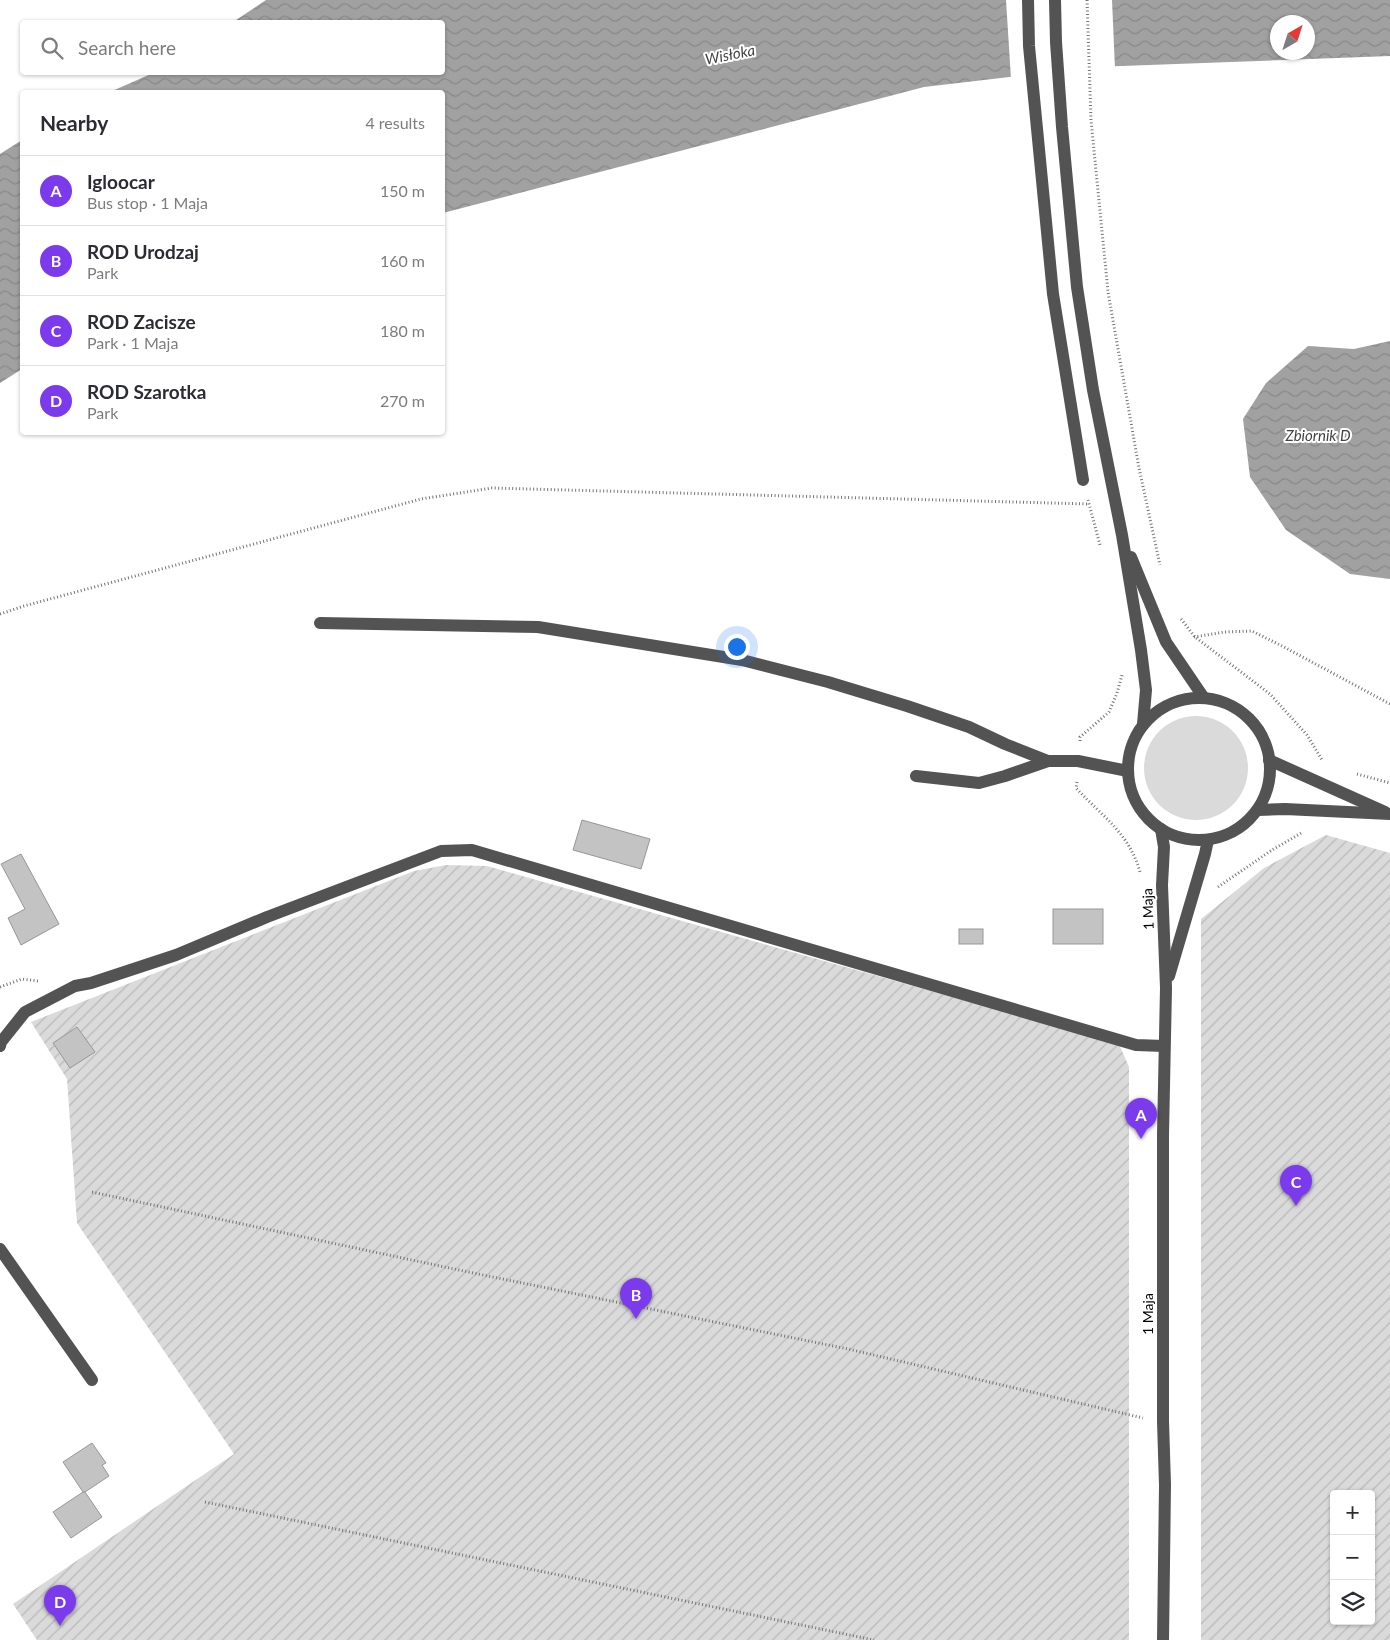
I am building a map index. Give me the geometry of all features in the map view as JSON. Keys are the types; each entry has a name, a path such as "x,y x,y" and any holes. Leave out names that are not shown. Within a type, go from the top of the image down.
{"street":[{"path":"1028,0 1029,46 1053,294 1083,480"},
{"path":"1055,0 1062,127 1077,287 1093,390 1122,535 1141,650 1146,690 1143,724"},
{"path":"1122,535 1166,642 1204,698"},
{"path":"320,623 538,627 742,660 828,682 907,706 969,727 1048,761"},
{"path":"1204,698 1228,704 1248,718 1262,737 1270,760 1268,786 1258,810 1244,824 1227,834 1208,840 1183,838 1161,829 1147,818 1137,804 1130,788 1128,772 1129,754 1134,739 1143,724 1153,714 1177,701 1204,698"},
{"path":"1270,760 1390,814"},
{"path":"916,776 979,783 1048,761 1078,761 1128,772"},
{"path":"1258,810 1285,809 1390,814"},
{"name":"1 Maja","path":"1161,829 1164,847 1162,885 1166,988 1164,1046 1163,1640"},
{"name":"1 Maja","path":"1166,988 1208,840"},
{"path":"0,1046 25,1012 76,986 91,983 176,955 267,917 441,851 472,850 1136,1045 1164,1046"},
{"path":"0,1249 92,1380"}],"path":[{"path":"1087,0 1091,120 1108,292 1139,468 1162,571"},
{"path":"0,614 421,499 492,488 1089,504"},
{"path":"1176,612 1195,637 1270,694 1307,735 1324,763"},
{"path":"1195,637 1225,632 1252,631 1390,704"},
{"path":"1080,737 1109,712 1122,674"},
{"path":"1076,788 1126,840 1135,856 1141,874"},
{"path":"1213,890 1272,850 1306,831"},
{"path":"92,1192 472,1273 848,1349 1129,1416 1163,1421"},
{"path":"205,1502 874,1640"}],"shaded area":[{"path":"1196,716 1216,720 1225,725 1239,739 1244,748 1248,768 1244,788 1239,797 1225,811 1216,816 1196,820 1176,816 1167,811 1153,797 1148,788 1144,768 1148,748 1153,739 1167,725 1176,720"},
{"path":"1326,835 1390,853 1390,1640 1201,1640 1201,919 1264,868"},
{"path":"446,865 487,866 1119,1044 1129,1067 1129,1640 37,1640 13,1604 234,1454 77,1223 67,1079 31,1022 414,871"}],"water":[{"name":"Wisłoka","path":"266,0 1390,0 1390,56 1315,59 1315,15 1270,15 1270,60 1282,60 1094,67 924,87 445,212 445,90 115,90 148,75 445,75 445,20 236,20"},
{"path":"20,141 20,370 0,383 0,154"},
{"name":"Zbiornik D","path":"1390,341 1390,579 1350,574 1286,530 1250,477 1243,419 1266,383 1308,346 1354,349"}],"pier":[{"path":"1006,0 1112,0 1115,69 1011,79"}],"building":[{"path":"582,820 650,839 641,869 573,850"},
{"path":"21,854 59,924 21,945 8,918 25,909 1,864"},
{"path":"1053,909 1103,909 1103,944 1053,944"},
{"path":"959,929 983,929 983,944 959,944"},
{"path":"77,1027 95,1052 70,1068 53,1043"},
{"path":"92,1443 106,1463 102,1465 109,1476 83,1492 63,1462"},
{"path":"85,1492 102,1517 71,1538 53,1512"}],"place":[{"name":"Igloocar","path":"1141,1139"},
{"name":"ROD Zacisze","path":"1296,1206"},
{"name":"ROD Urodzaj","path":"636,1319"},
{"name":"ROD Szarotka","path":"60,1626"}]}
